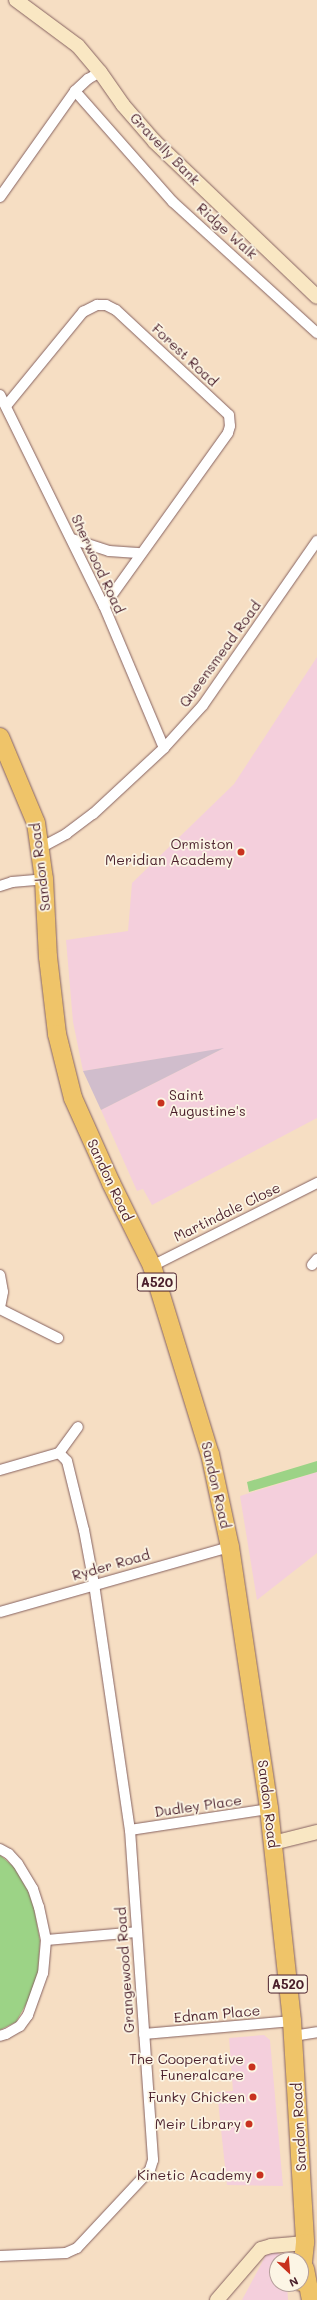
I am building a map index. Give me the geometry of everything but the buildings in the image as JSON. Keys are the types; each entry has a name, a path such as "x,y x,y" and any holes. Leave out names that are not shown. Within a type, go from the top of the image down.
{"highway":[{"name":"Sandon Road","path":"0,737 36,823 44,879 48,957 57,1034 73,1098 110,1182 152,1266 210,1454 230,1547 273,1843 292,2029 311,2243"}],"street":[{"name":"Gravelly Bank","path":"16,0 78,46 100,72 123,105 155,142 317,297"},
{"path":"0,197 75,91 88,79 100,72"},
{"name":"Ridge Walk","path":"75,91 173,202 317,333"},
{"name":"Forest Road","path":"6,406 83,312 97,305 106,305 116,310 229,415 230,426 228,433 104,606"},
{"name":"Sherwood Road","path":"0,395 104,606 164,748"},
{"path":"72,539 109,551 141,553"},
{"name":"Queensmead Road","path":"40,848 66,834 93,814 164,748 203,705 317,541"},
{"path":"0,886 12,882 44,879"},
{"name":"Martindale Close","path":"152,1266 316,1184"},
{"path":"0,1276 3,1292 0,1309 58,1338"},
{"path":"0,1470 59,1453 78,1427"},
{"name":"Grangewood Road","path":"0,2256 66,2253 77,2248 150,2170 153,2160 130,1830 94,1584 67,1460 59,1453"},
{"name":"Ryder Road","path":"0,1612 94,1584 230,1547"},
{"name":"Dudley Place","path":"130,1830 269,1809"},
{"path":"273,1843 317,1832"},
{"path":"0,1849 9,1854 18,1864 33,1889 39,1907 46,1940 43,1973 28,2015 20,2026 0,2036"},
{"path":"46,1940 137,1932"},
{"name":"Ednam Place","path":"144,2034 292,2029 317,2032"},
{"path":"217,2300 261,2249 271,2246 311,2243"}],"shaded area":[{"name":"Ormiston Meridian Academy","path":"317,657 317,1118 152,1205 143,1189 137,1191 101,1110 222,1049 83,1071 73,1022 66,940 128,931 132,883 234,784"},
{"path":"224,1048 101,1110 83,1071"},
{"path":"317,1472 317,1553 257,1600 240,1496"},
{"path":"264,2035 270,2040 283,2186 227,2185 217,2092 233,2091 229,2038"},
{"path":"269,2254 269,2292 288,2292 288,2300 242,2300 266,2255"}],"green space":[{"path":"317,1461 317,1472 249,1492 247,1482"},
{"path":"0,1855 14,1867 28,1891 34,1908 40,1941 38,1972 29,1999 16,2022 0,2030"}],"place":[{"name":"Ormiston Meridian Academy","path":"241,852"},
{"name":"Saint Augustine's","path":"161,1103"},
{"name":"The Cooperative Funeralcare","path":"252,2067"},
{"name":"Funky Chicken","path":"253,2097"},
{"name":"Meir Library","path":"249,2124"},
{"name":"Kinetic Academy","path":"260,2175"}]}
